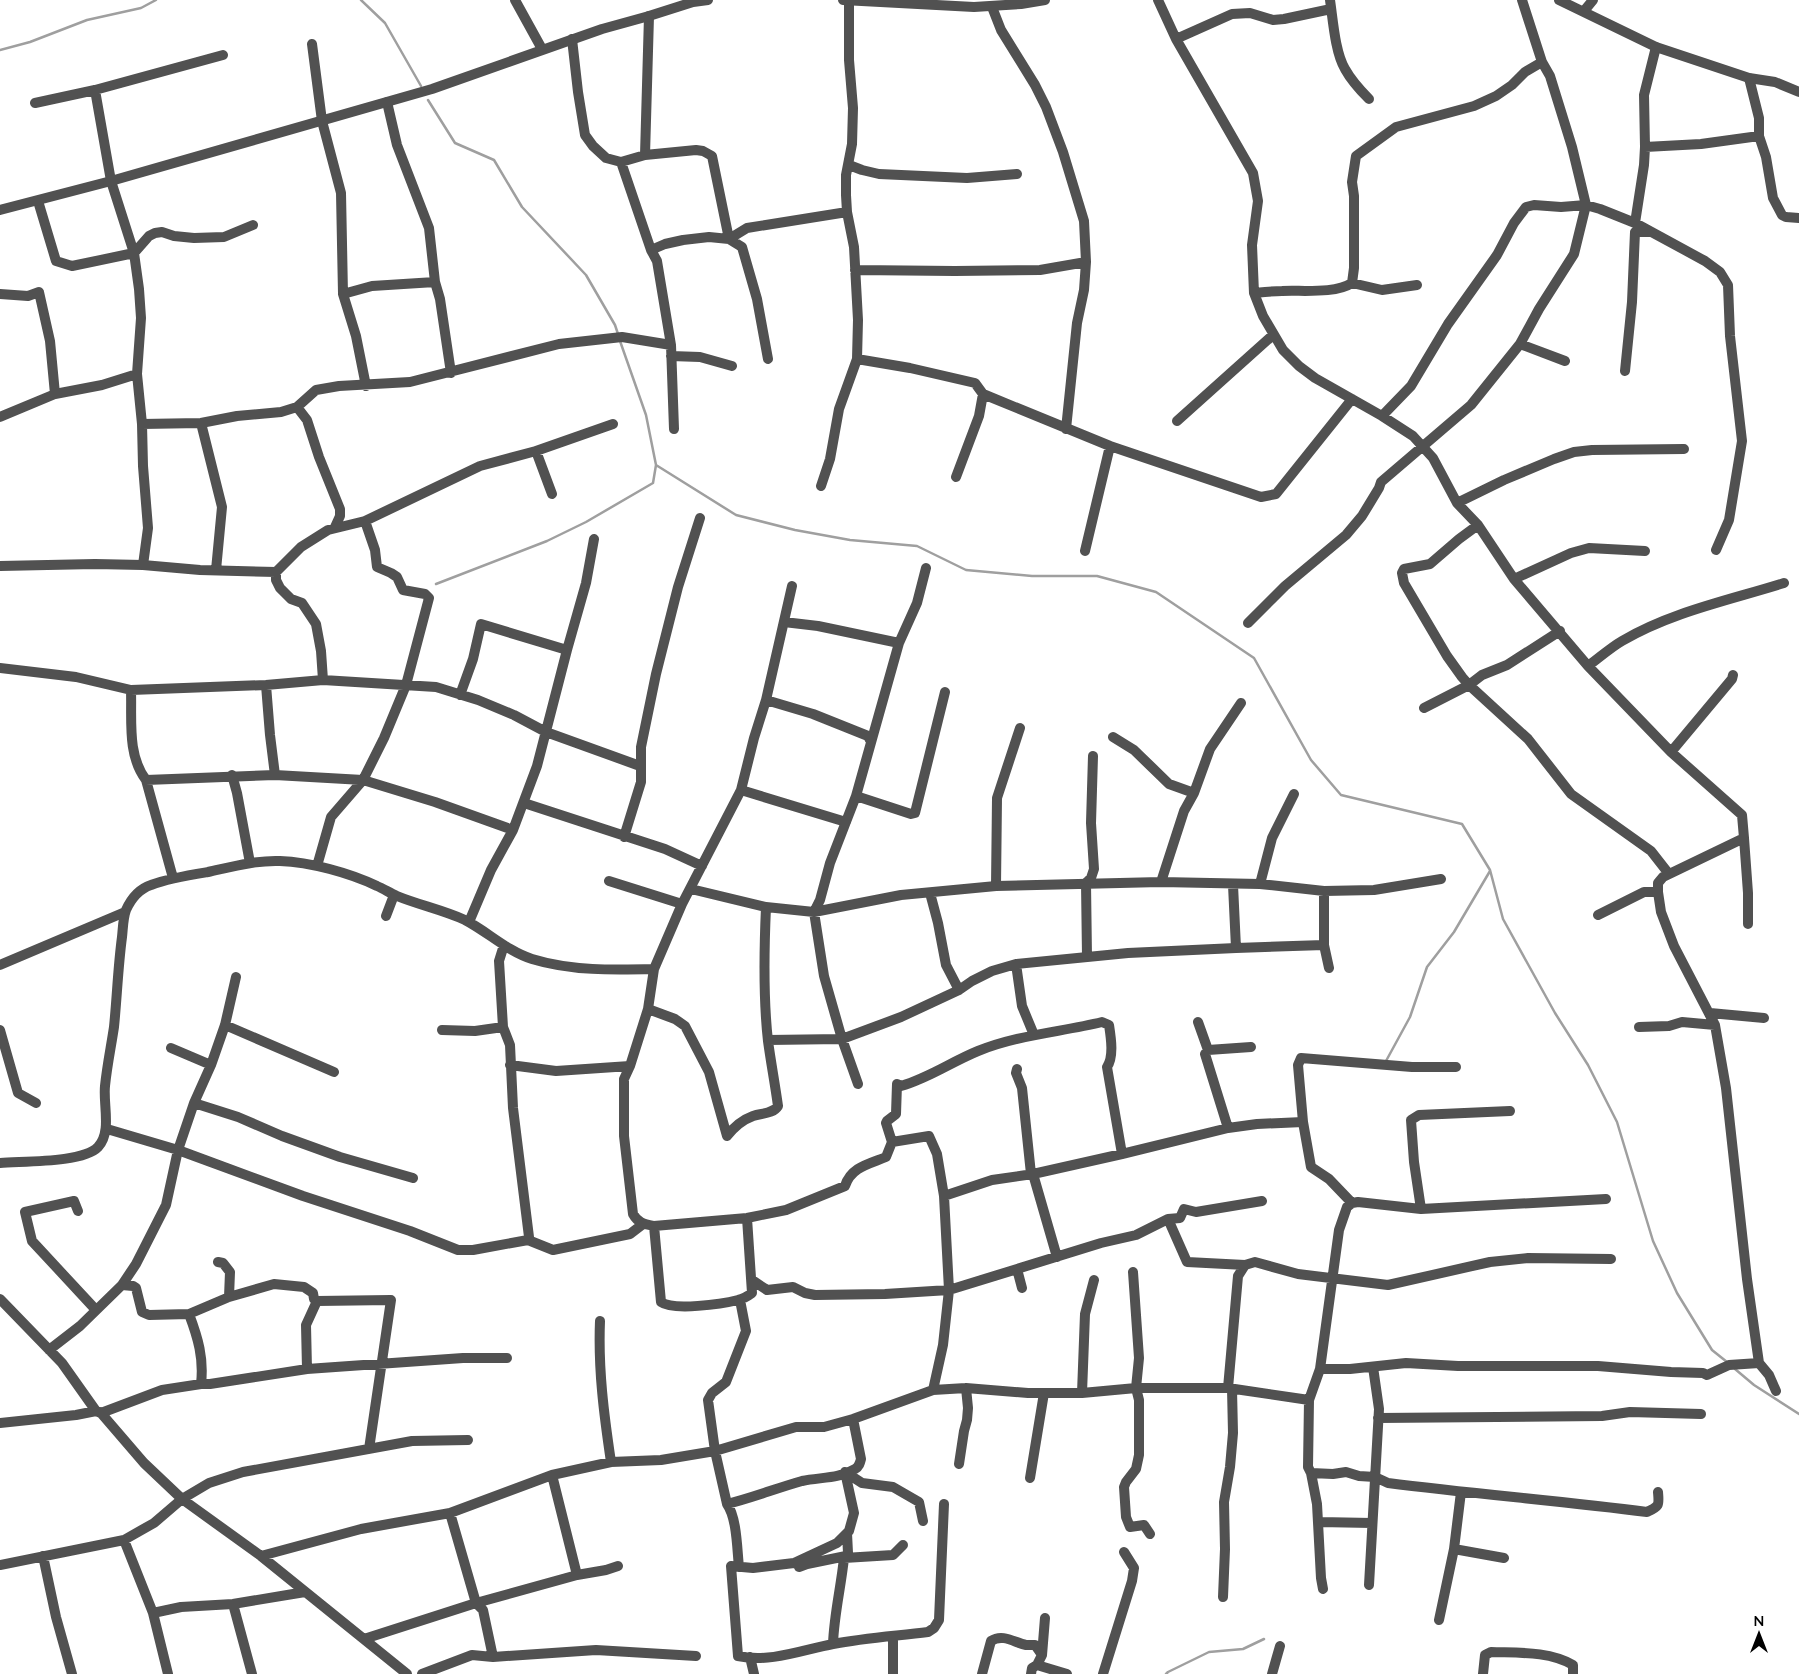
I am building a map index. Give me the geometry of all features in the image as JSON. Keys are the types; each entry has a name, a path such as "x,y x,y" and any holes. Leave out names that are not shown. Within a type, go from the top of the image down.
{"street":[{"path":"515,0 542,49"},
{"path":"0,210 110,182 432,89 542,49 694,2 708,0"},
{"path":"843,0 992,7 1045,0"},
{"path":"1158,0 1176,39 1253,173 1258,201 1252,245 1254,293 1273,335 1283,350 1299,366 1315,378 1352,398 1413,436 1433,458 1458,503 1478,525 1514,578 1588,666 1671,752 1742,816 1748,893 1748,924"},
{"path":"1248,623 1286,586 1346,535 1362,516 1381,482 1471,405 1520,344 1539,309 1574,254 1586,205 1572,147 1550,76 1542,62 1522,0"},
{"path":"1559,0 1656,47 1749,78 1775,82 1799,92"},
{"path":"1584,11 1593,0"},
{"path":"821,486 830,459 839,409 857,359 858,320 854,246 847,212 846,175 852,144 853,108 849,60 849,1"},
{"path":"1176,39 1232,14 1250,13 1273,20 1284,20 1331,5 1340,58 1344,68 1357,87 1370,99"},
{"path":"992,7 1000,30 1035,85 1063,152 1084,221 1086,262 1084,290 1077,323 1066,429"},
{"path":"645,155 649,16"},
{"path":"572,40 585,135 593,146 606,158 621,162 645,155 696,150 703,151 712,156 729,239"},
{"path":"312,44 322,121 341,193 343,294 356,336 366,386"},
{"path":"1635,223 1645,146 1644,95 1656,47"},
{"path":"35,103 95,90 222,55"},
{"path":"1352,283 1354,268 1354,196 1352,182 1356,156 1396,127 1474,106 1496,96 1512,85 1525,72 1542,62"},
{"path":"1749,78 1759,118 1759,136 1766,157 1773,198 1782,215 1799,218"},
{"path":"95,90 110,182 134,253 141,318 137,374 148,528 143,565"},
{"path":"387,102 397,145 429,228 435,282 440,299 451,372"},
{"path":"1645,146 1701,144 1759,136"},
{"path":"621,162 659,269 671,350 674,429"},
{"path":"849,165 862,170 888,174 967,178 1017,174"},
{"path":"38,201 56,261 72,266 134,253 155,233 162,232 174,236 208,238 224,237 253,225"},
{"path":"1382,416 1411,386 1448,324 1497,255 1526,207 1534,205 1561,207 1586,205 1600,208 1653,232 1705,261 1720,272 1728,284 1730,336 1742,441 1729,520 1716,550"},
{"path":"729,239 747,228 847,212"},
{"path":"747,228 742,247 757,299 768,359"},
{"path":"1626,371 1632,302 1635,232 1653,232"},
{"path":"651,250 665,244 709,237 729,239 742,247"},
{"path":"855,270 1040,270 1086,262"},
{"path":"343,294 372,286 435,282"},
{"path":"1254,293 1333,289 1346,287 1352,283 1382,290 1418,285"},
{"path":"0,294 28,296 39,292 50,341 54,394"},
{"path":"1177,421 1273,335"},
{"path":"142,424 201,423 238,416 282,412 297,407 316,390 339,386 366,386 410,382 558,344 617,338 732,366"},
{"path":"1520,344 1565,361"},
{"path":"857,359 910,368 976,383 983,394 1066,429 1110,446 1261,497 1276,494 1352,398"},
{"path":"0,417 54,394 102,385 137,374"},
{"path":"956,477 979,416 983,394"},
{"path":"297,407 307,420 319,457 340,509 340,516 336,527"},
{"path":"201,423 222,507 216,570"},
{"path":"0,566 143,565 276,572 301,548 336,527 365,521 480,466 536,451 613,424"},
{"path":"1084,551 1110,446"},
{"path":"1458,503 1504,480 1574,452 1592,450 1684,449"},
{"path":"536,451 552,494"},
{"path":"624,837 641,782 641,747 656,674 678,587 700,518"},
{"path":"317,866 331,817 363,780 384,738 406,685 429,598 425,594 403,590 397,577 376,567 375,550 365,521"},
{"path":"1478,525 1430,564 1404,569 1402,573 1404,583 1462,678 1528,739 1571,794 1651,851 1669,874"},
{"path":"469,922 491,870 513,830 537,766 586,583 594,539"},
{"path":"1514,578 1571,553 1589,548 1644,552"},
{"path":"858,1084 842,1039 824,976 814,912 820,900 830,863 856,796 865,768 870,740 899,643 918,603 926,568"},
{"path":"276,572 276,580 280,588 291,599 302,603 316,624 322,651 323,680"},
{"path":"1588,666 1621,642 1639,632 1695,609 1784,583"},
{"path":"649,1225 637,1220 633,1214 624,1136 624,1079 648,1009 654,969 682,904 741,790 766,700 792,586"},
{"path":"784,622 818,626 899,643"},
{"path":"460,695 473,659 481,624 567,650"},
{"path":"1424,708 1469,685 1482,675 1507,665 1560,631"},
{"path":"0,668 76,677 131,690 266,685 323,680 436,687 514,715 546,732 640,766"},
{"path":"1671,752 1732,679 1733,675"},
{"path":"266,685 275,775"},
{"path":"131,690 134,755 141,774 146,780 173,878"},
{"path":"856,796 911,814 915,813 945,692"},
{"path":"766,700 813,714 868,736 870,740"},
{"path":"1161,882 1184,811 1194,793 1210,749 1241,703"},
{"path":"996,886 998,798 1020,728"},
{"path":"1113,737 1134,750 1168,784 1194,793"},
{"path":"1087,957 1086,883 1091,878 1094,869 1091,824 1093,756"},
{"path":"146,780 232,775 275,775 363,780 434,802 513,830"},
{"path":"232,775 238,793 250,863"},
{"path":"741,790 846,822"},
{"path":"1260,884 1272,838 1294,794"},
{"path":"524,803 665,849 702,866"},
{"path":"1744,838 1669,874 1658,883 1658,892 1661,912 1674,946 1715,1025 1726,1088 1747,1279 1759,1363 1769,1374 1776,1391"},
{"path":"0,1163 67,1159 86,1154 98,1147 107,1129 104,1108 105,1087 114,1027 117,974 125,912 136,894 143,888 173,878 250,863 280,861 317,866 375,885 394,895 425,906 447,912 469,922 504,945 529,958 571,967 615,970 654,969"},
{"path":"690,889 766,907 814,912 901,895 996,886 1161,882 1260,884 1324,891 1374,890 1441,879"},
{"path":"609,881 682,904"},
{"path":"1233,884 1236,948"},
{"path":"1324,891 1324,946 1329,968"},
{"path":"1598,915 1644,892 1658,892"},
{"path":"930,893 946,966 959,990"},
{"path":"386,916 394,895"},
{"path":"648,1009 675,1019 685,1026 709,1072 727,1136 736,1125 752,1116 772,1112 778,1106 768,1040 766,907"},
{"path":"0,965 125,912"},
{"path":"504,945 499,961 503,1027 510,1045 513,1108 528,1240"},
{"path":"768,1040 842,1039 901,1017 959,990 992,971 1016,964 1128,953 1324,946"},
{"path":"1016,964 1022,1006 1034,1035"},
{"path":"49,1350 80,1326 122,1285 136,1264 166,1205 178,1150 194,1103 225,1025 236,976"},
{"path":"1710,1013 1764,1018"},
{"path":"107,1129 178,1150 303,1196 410,1231 458,1250 473,1250 528,1240 553,1250 630,1234 649,1225 747,1218 786,1210 845,1186 848,1177 855,1170 886,1157 892,1142 886,1123 896,1114 897,1084 901,1086 919,1081 978,1050 1034,1035 1102,1022 1109,1026 1111,1035 1111,1061 1107,1067 1122,1154"},
{"path":"1198,1022 1208,1050 1205,1057 1228,1128"},
{"path":"1639,1027 1669,1026 1682,1022 1715,1025"},
{"path":"225,1025 334,1072"},
{"path":"442,1030 476,1031 503,1027"},
{"path":"0,1030 18,1093 36,1103"},
{"path":"1208,1050 1251,1047"},
{"path":"172,1048 211,1064"},
{"path":"1352,1203 1329,1179 1311,1167 1303,1122 1298,1065 1301,1058 1412,1067 1456,1067"},
{"path":"510,1065 556,1072 630,1066"},
{"path":"1017,1069 1016,1073 1022,1088 1032,1174 1057,1257"},
{"path":"194,1103 238,1117 282,1136 340,1157 413,1178"},
{"path":"1420,1209 1411,1120 1419,1115 1510,1111"},
{"path":"944,1196 992,1180 1032,1174 1228,1128 1257,1124 1303,1122"},
{"path":"892,1142 929,1136 937,1154 944,1196 950,1290 943,1345 933,1390"},
{"path":"1323,1589 1317,1504 1312,1473 1308,1467 1309,1400 1320,1369 1339,1230 1347,1207 1352,1203 1358,1202 1420,1209 1606,1199"},
{"path":"78,1211 74,1201 26,1212 32,1241 96,1310"},
{"path":"752,1280 767,1290 793,1286 805,1294 815,1295 950,1290 1101,1243 1136,1235 1168,1219 1180,1218 1184,1209 1196,1212 1262,1201"},
{"path":"649,1225 661,1302 665,1305 699,1306 740,1300 752,1293 747,1218"},
{"path":"1168,1219 1187,1262 1245,1265 1255,1262 1298,1274 1388,1285 1490,1262 1528,1258 1611,1259"},
{"path":"218,1262 223,1263 230,1272 229,1297"},
{"path":"1223,1597 1224,1502 1233,1433 1230,1388 1238,1276 1245,1265"},
{"path":"1017,1269 1022,1288"},
{"path":"1133,1272 1139,1358 1136,1388 1140,1400 1139,1455 1136,1469 1124,1487 1126,1517 1130,1527 1144,1525 1150,1534"},
{"path":"1082,1393 1085,1314 1094,1280"},
{"path":"122,1285 136,1288 142,1312 145,1315 189,1314 229,1297 274,1284 304,1287 313,1294 314,1299 317,1301"},
{"path":"0,1299 62,1363 98,1412 144,1463 182,1499 261,1556 407,1674"},
{"path":"317,1301 391,1300 380,1365 370,1449"},
{"path":"739,1567 730,1508 726,1504 715,1451 708,1400 712,1393 726,1382 746,1331 740,1300"},
{"path":"307,1370 306,1325 317,1301"},
{"path":"189,1314 199,1340 202,1371 201,1384"},
{"path":"600,1321 599,1363 611,1462"},
{"path":"0,1423 98,1412 162,1390 307,1370 463,1358 507,1358"},
{"path":"1320,1369 1350,1370 1406,1362 1458,1366 1598,1366 1707,1374 1729,1365 1759,1363"},
{"path":"1369,1585 1379,1409 1373,1367"},
{"path":"261,1556 361,1529 450,1513 552,1475 611,1462 661,1460 715,1451 796,1428 824,1427 853,1419 933,1390 966,1388 1028,1394 1082,1393 1136,1388 1230,1388 1309,1400"},
{"path":"959,1464 967,1420 966,1388"},
{"path":"1030,1478 1044,1393"},
{"path":"1378,1418 1602,1416 1630,1412 1701,1414"},
{"path":"726,1504 802,1481 839,1476 855,1469 860,1464 861,1459 853,1419"},
{"path":"0,1565 124,1540 154,1524 182,1499 209,1483 243,1472 412,1441 468,1440"},
{"path":"845,1472 862,1483 893,1487 919,1502 923,1521"},
{"path":"845,1472 854,1513 849,1530 837,1543 794,1563 752,1568 731,1566 737,1654 740,1656 789,1655 833,1644 928,1632 934,1628 939,1620 944,1504"},
{"path":"1312,1473 1333,1474 1346,1472 1359,1476 1375,1477 1388,1483 1647,1512 1657,1507 1659,1502 1658,1492"},
{"path":"552,1475 577,1575"},
{"path":"1439,1620 1454,1549 1460,1492"},
{"path":"450,1513 476,1603 483,1610 493,1658"},
{"path":"1318,1522 1372,1523"},
{"path":"833,1644 834,1618 840,1594 844,1558 848,1553 847,1533"},
{"path":"124,1540 153,1613 168,1674"},
{"path":"785,1564 794,1569 815,1562 893,1555 903,1546"},
{"path":"1454,1549 1504,1558"},
{"path":"1103,1674 1133,1574 1134,1568 1124,1552"},
{"path":"43,1556 56,1617 72,1674"},
{"path":"364,1639 476,1603 577,1575 618,1566"},
{"path":"153,1613 181,1607 233,1604 305,1592"},
{"path":"233,1604 252,1674"},
{"path":"1045,1618 1042,1655 1034,1670 1067,1674"},
{"path":"893,1636 893,1674"},
{"path":"982,1674 991,1641 994,1639 1012,1639 1034,1646 1042,1655"},
{"path":"1272,1674 1280,1646"},
{"path":"422,1674 472,1655 493,1658 596,1650 696,1656"},
{"path":"1483,1674 1485,1655 1491,1652 1536,1654 1566,1661 1573,1665 1573,1674"},
{"path":"750,1657 754,1674"}],"waterway":[{"path":"0,50 30,42 87,20 141,8 156,0"},
{"path":"361,0 385,23 421,86"},
{"path":"428,100 455,143 494,160 522,207 586,275 615,325 618,334"},
{"path":"620,341 646,415 656,465 736,515 795,530 850,540 917,546 966,570 1032,576 1097,576 1156,592 1254,658 1311,760 1341,795 1462,824 1490,870 1503,919 1555,1013 1588,1065 1617,1122 1653,1241 1677,1293 1712,1350 1727,1362"},
{"path":"436,584 547,541 586,522 653,483 656,465"},
{"path":"1386,1061 1410,1017 1427,967 1454,932 1490,871"},
{"path":"1735,1369 1754,1385 1799,1414"},
{"path":"1166,1674 1209,1652 1243,1649 1264,1639"}]}
